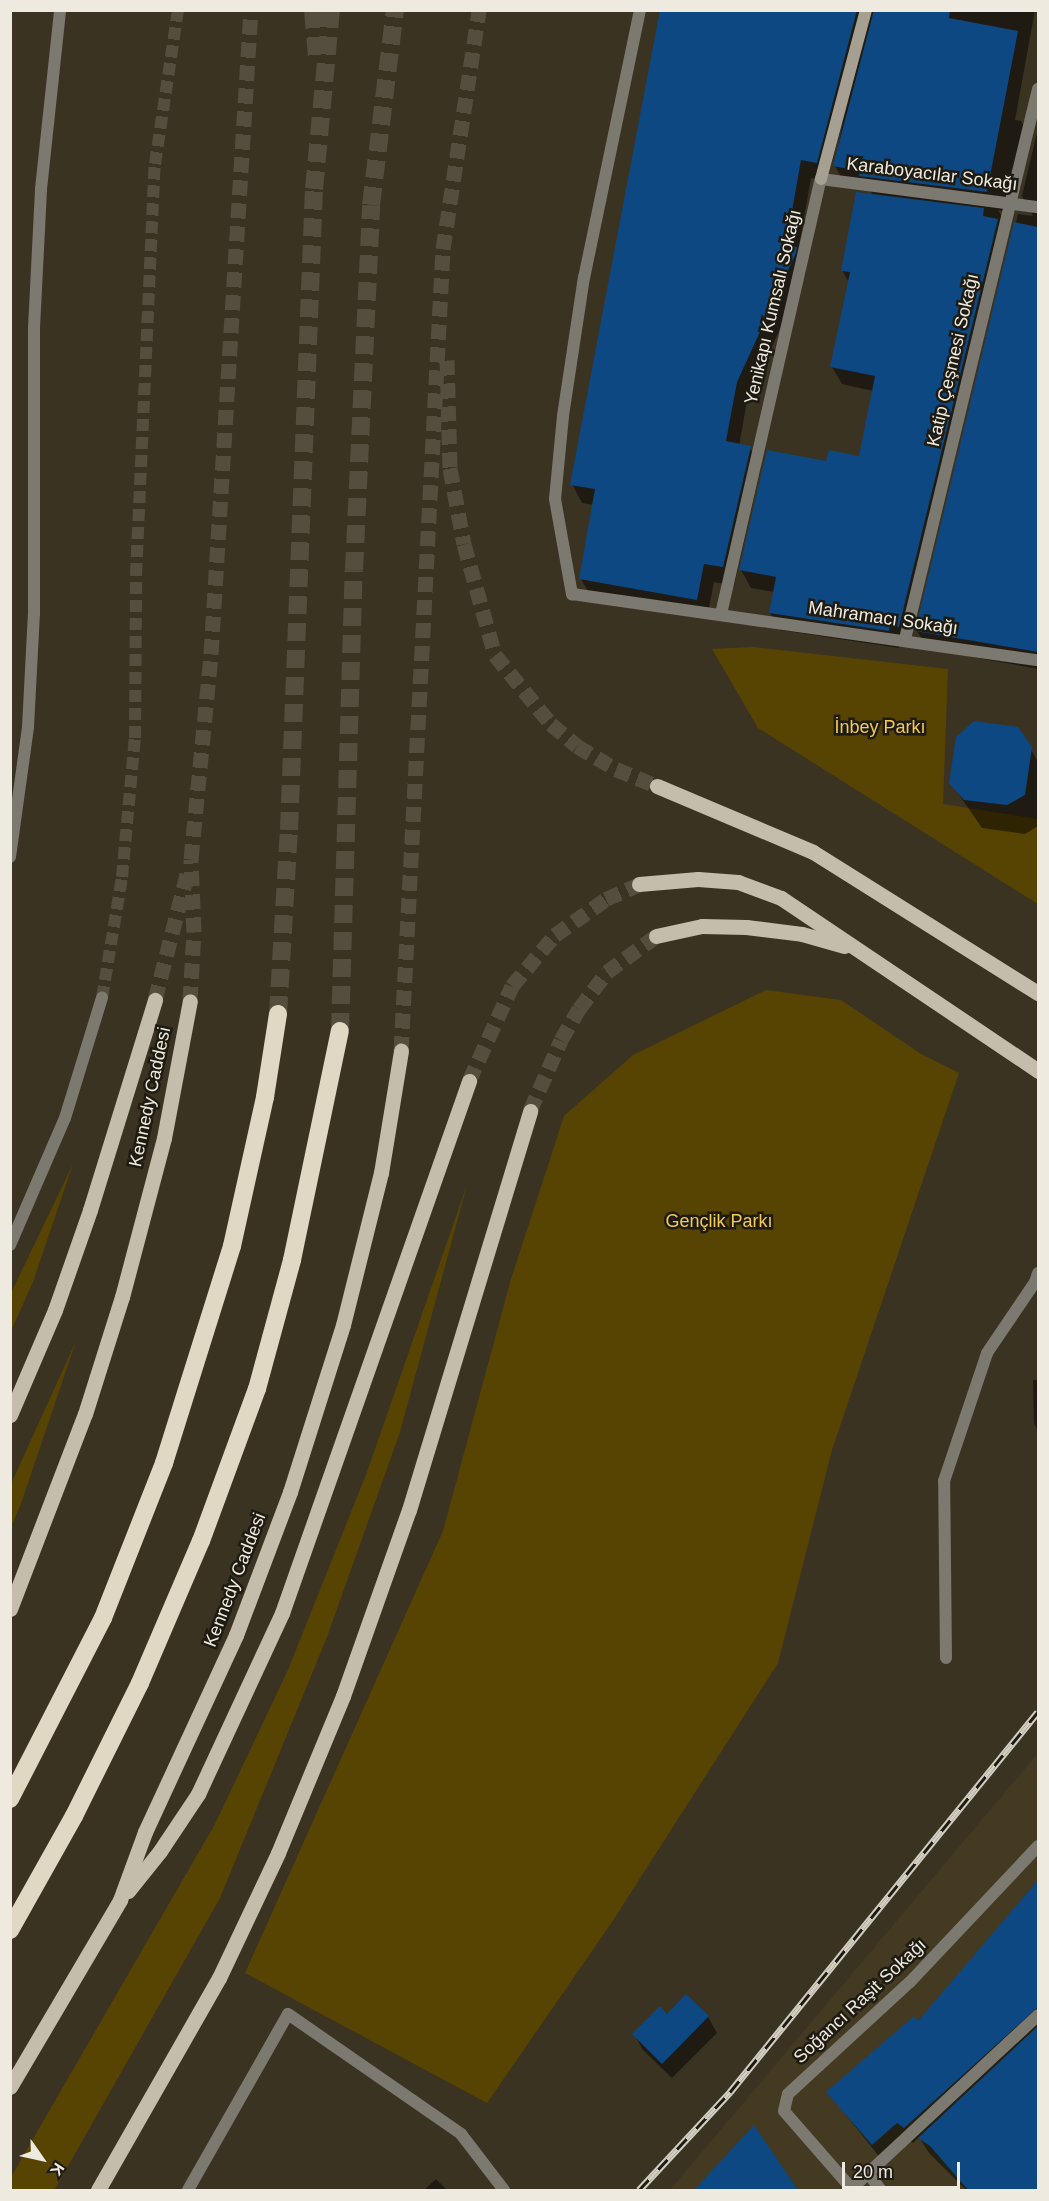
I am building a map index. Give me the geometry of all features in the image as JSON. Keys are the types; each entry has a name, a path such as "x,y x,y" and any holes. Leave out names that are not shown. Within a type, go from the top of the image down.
{"highway":[{"path":"10,1799 103,1618 164,1463 232,1246 265,1097 278,1014"},
{"path":"10,1930 75,1816 135,1693 206,1530 257,1389 289,1271 340,1030"}],"main road":[{"path":"657,786 813,852 1038,993"},
{"path":"639,884 689,880 738,882 781,898 1038,1071"},
{"path":"656,936 702,926 746,927 802,934 859,951"},
{"path":"10,1414 71,1266 155,1000"},
{"name":"Kennedy Caddesi","path":"10,1609 85,1414 122,1298 164,1138 190,1001"},
{"name":"Kennedy Caddesi","path":"10,2086 120,1900 145,1832 236,1635 290,1492 343,1325 381,1173 401,1052"},
{"path":"120,1900 160,1851 198,1794 282,1613 469,1081"},
{"path":"98,2190 219,1978 278,1853 343,1696 408,1510 530,1111"}],"street":[{"path":"10,857 28,728 34,614 34,328 41,189 60,10"},
{"name":"Mahramacı Sokağı","path":"640,10 584,277 555,499 572,594 905,639 1038,660"},
{"name":"Yenikapı Kumsalı Sokağı","path":"721,614 821,179 866,10"},
{"name":"Katip Çeşmesi Sokağı","path":"905,639 1008,201 1038,89"},
{"name":"Karaboyacılar Sokağı","path":"821,179 1008,201 1038,207"},
{"path":"10,1245 65,1118 102,998"},
{"path":"946,1658 944,1481 987,1353 1037,1279"},
{"name":"Soğancı Raşit Sokağı","path":"851,2190 784,2111 788,2094 910,1982 1038,1846"},
{"path":"188,2190 288,2014 460,2134 504,2190"},
{"path":"851,2190 1038,2015"},
{"path":"868,2173 881,2190"}],"shaded area":[{"path":"1038,1753 1038,2190 670,2190"}],"green space":[{"name":"İnbey Parkı","path":"754,647 948,669 943,804 1038,819 1038,904 758,728 712,649"},
{"name":"Gençlik Parkı","path":"766,990 841,1000 921,1054 959,1073 832,1450 778,1663 612,1922 487,2103 245,1973 443,1531 511,1279 564,1116 633,1055"},
{"path":"73,1164 33,1282 11,1331 11,1293"},
{"path":"467,1185 400,1432 327,1637 220,1898 55,2189 11,2190 11,2177 215,1824 288,1670 367,1472"},
{"path":"76,1341 22,1501 11,1527 11,1484"}],"building":[{"path":"660,10 857,10 817,163 801,160 786,245 797,247 796,253 737,382 726,441 751,446 723,567 704,564 697,600 579,579 595,489 570,485"},
{"path":"874,10 950,10 949,18 1018,31 987,192 859,176 860,171 833,166"},
{"path":"856,192 984,208 983,216 998,219 899,627 890,626 889,631 769,613 776,577 739,570 767,450 826,461 829,450 859,456 875,376 830,367 850,272 841,271"},
{"path":"1014,222 1038,227 1038,652 915,631"},
{"path":"974,721 1018,727 1032,747 1025,795 1007,805 964,800 949,783 956,737"},
{"path":"1038,1880 1038,2007 904,2128 897,2123 872,2145 826,2092 914,2016 918,2021"},
{"path":"686,1994 709,2016 662,2064 632,2034 660,2006 667,2014"},
{"path":"1038,2026 1038,2190 968,2190 930,2146 918,2138"},
{"path":"754,2125 798,2190 694,2190"}],"tunnel":[{"path":"102,998 122,877 135,738 136,575 155,164 178,10"},
{"path":"190,1001 194,932 191,859 211,654 251,10"},
{"path":"313,10 317,56"},
{"path":"278,1014 289,830 314,189 331,10"},
{"path":"340,1031 354,570 371,205 395,10"},
{"path":"401,1051 443,249 479,10"},
{"path":"447,360 450,468 464,544 495,655 551,724 577,746 616,769 657,786"},
{"path":"155,1000 187,874"},
{"path":"469,1081 512,986 555,935 606,899 639,884"},
{"path":"530,1111 561,1040 579,1009 607,972 656,936"}],"railway":[{"path":"639,2190 730,2092 1038,1712"}]}
